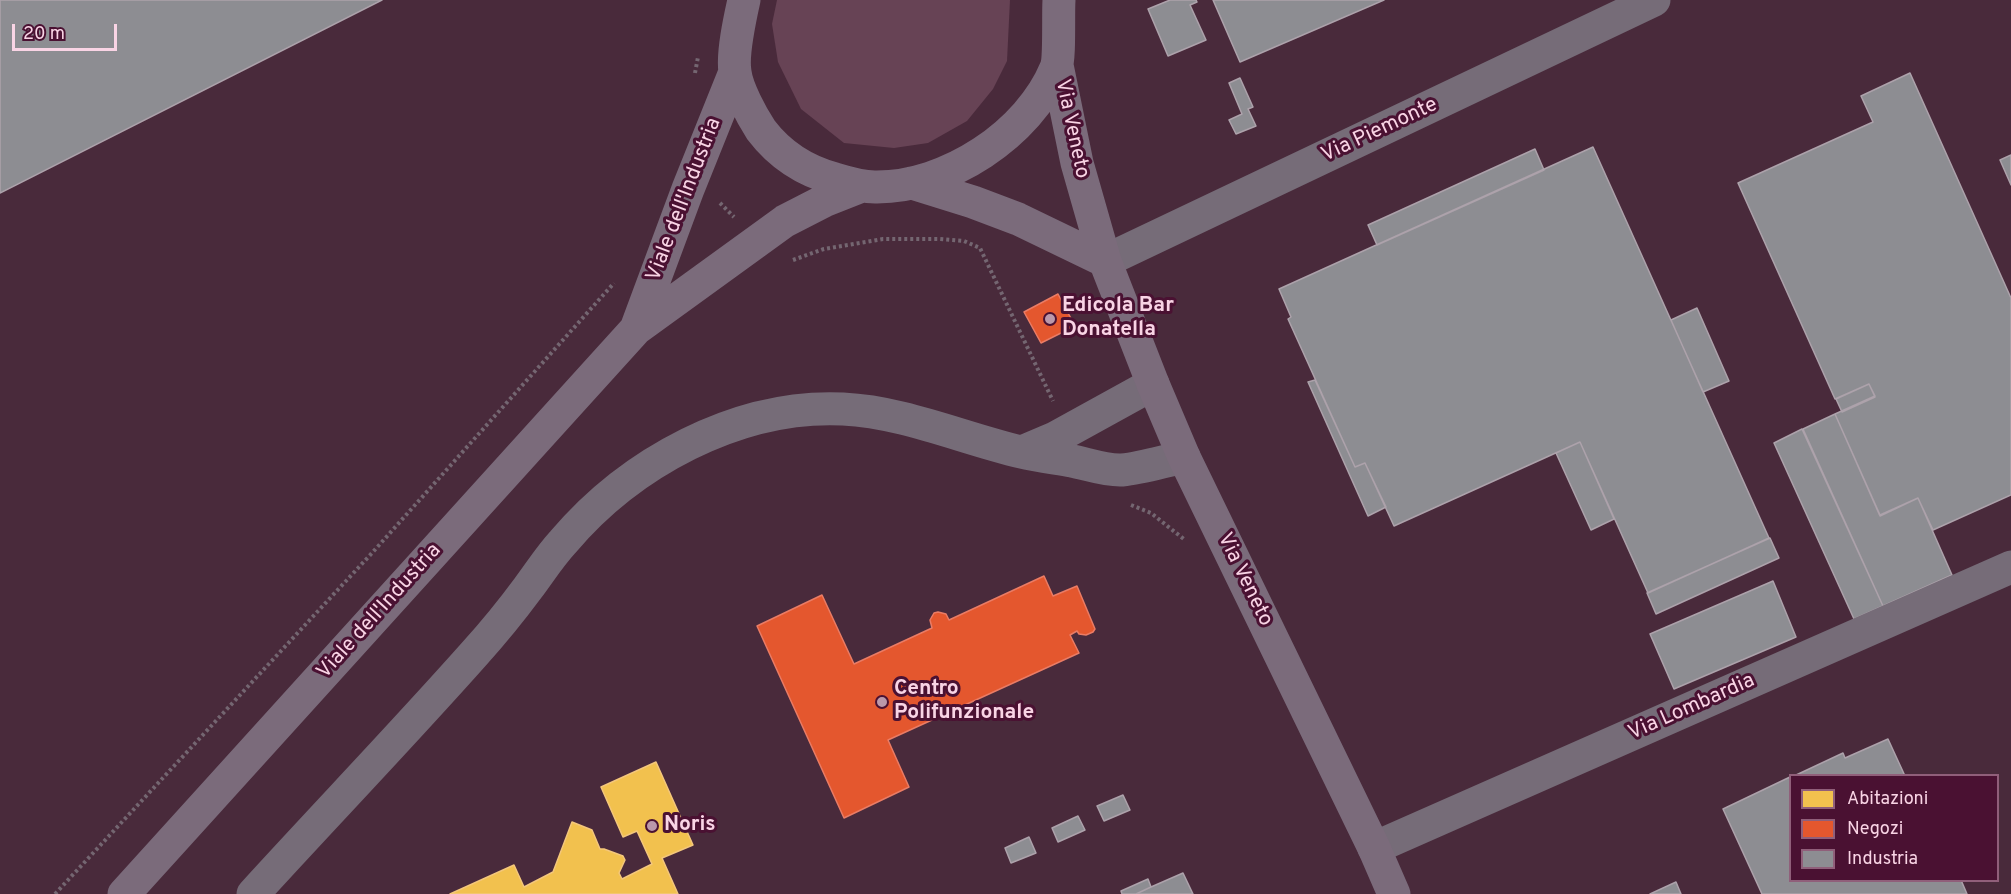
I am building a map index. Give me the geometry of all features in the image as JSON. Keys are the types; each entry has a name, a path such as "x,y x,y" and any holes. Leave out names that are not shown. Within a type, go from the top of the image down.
{"main road":[{"name":"Viale dell'Industria","path":"636,329 688,189 735,72 744,0"},
{"name":"Viale dell'Industria","path":"735,72 756,122 779,151 811,171 862,186 884,187 912,183 965,163 1003,138 1033,109 1057,65 1059,0"},
{"name":"Via Veneto","path":"1057,65 1077,163 1105,261 1153,384 1184,457 1374,848 1394,894"},
{"path":"912,183 1018,219 1105,261"},
{"name":"Viale dell'Industria","path":"124,894 636,329 785,221 824,201 862,186"}],"street":[{"name":"Via Piemonte","path":"1105,261 1654,0"},
{"path":"1022,452 1055,438 1153,384"},
{"path":"253,894 475,654 562,542 601,503 639,473 693,442 724,429 772,416 805,410 840,409 868,411 898,417 1022,452 1120,470 1184,457"},
{"name":"Via Lombardia","path":"1374,848 2011,567"}],"path":[{"path":"693,82 699,47"},
{"path":"55,894 372,553 613,285 618,274"}],"shaded area":[{"path":"777,0 1010,0 1007,61 993,89 967,121 928,143 894,148 844,143 801,109 778,62 772,24"}],"building: Abitazioni":[{"name":"Noris","path":"656,762 693,845 662,858 678,894 450,894 514,865 524,887 553,872 572,822 592,830 600,849 623,856 625,860 619,873 622,879 652,864 637,831 623,837 601,787"}],"building: Negozi":[{"name":"Edicola Bar Donatella","path":"1058,294 1075,326 1041,343 1024,312"},
{"name":"Centro Polifunzionale","path":"1044,576 1053,596 1077,586 1095,629 1086,635 1079,634 1077,631 1070,635 1079,653 888,740 909,787 844,818 757,626 822,595 854,664 932,628 930,620 934,613 946,614 949,620"}],"building: Industria":[{"path":"0,0 382,0 0,193"},
{"path":"1170,0 1196,0 1197,2 1190,5 1206,40 1168,56 1148,9"},
{"path":"1213,0 1384,0 1240,62"},
{"path":"1910,73 2011,298 2011,495 1933,530 1918,498 1880,515 1835,414 1875,396 1869,384 1835,399 1738,183 1873,122 1861,96"},
{"path":"1240,78 1253,107 1248,109 1256,126 1236,134 1229,120 1242,114 1229,83"},
{"path":"1593,147 1769,538 1648,593 1580,442 1394,526 1365,463 1355,467 1288,319 1291,317 1279,289"},
{"path":"1535,149 1544,170 1377,245 1368,225"},
{"path":"2011,155 2011,185 2000,160"},
{"path":"1697,308 1729,381 1703,392 1671,320"},
{"path":"1315,380 1355,467 1365,463 1386,507 1368,516 1308,382"},
{"path":"1869,384 1875,397 1842,412 1836,399"},
{"path":"1835,414 1880,516 1918,498 1952,575 1883,606 1803,429"},
{"path":"1802,429 1883,606 1854,619 1774,443"},
{"path":"1580,442 1614,519 1591,530 1556,453"},
{"path":"1770,538 1779,558 1656,614 1647,593"},
{"path":"1773,581 1796,637 1674,689 1650,634"},
{"path":"1888,739 1904,774 1798,774 1843,753 1845,758"},
{"path":"1789,777 1789,882 1962,882 1967,894 1762,894 1723,809"},
{"path":"1123,795 1130,810 1104,821 1097,806"},
{"path":"1078,816 1085,830 1058,842 1052,828"},
{"path":"1029,837 1036,853 1011,863 1005,848"},
{"path":"1183,873 1193,894 1136,894 1151,887"},
{"path":"1148,879 1151,887 1136,894 1122,894 1121,891"},
{"path":"1676,882 1681,894 1650,894"}],"place":[{"name":"Edicola Bar Donatella","path":"1050,319"},
{"name":"Centro Polifunzionale","path":"882,702"},
{"name":"Noris","path":"652,826"}]}
